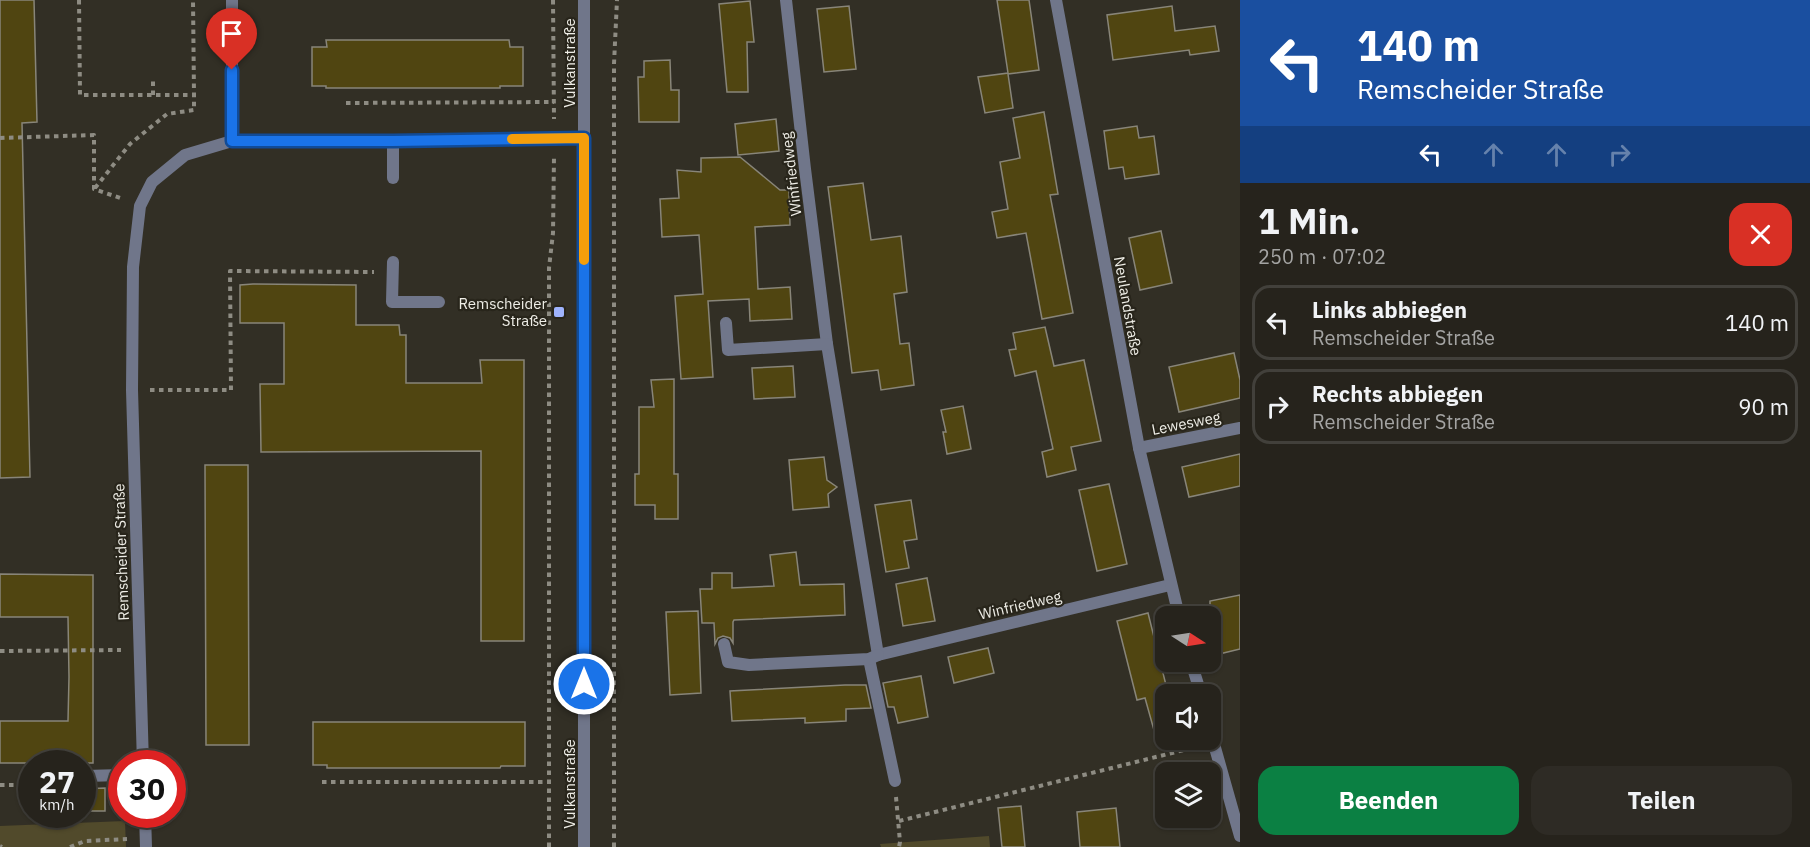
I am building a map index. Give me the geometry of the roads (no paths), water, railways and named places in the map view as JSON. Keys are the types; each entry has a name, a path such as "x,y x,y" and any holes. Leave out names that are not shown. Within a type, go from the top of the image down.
{"street":[{"path":"232,0 232,141"},
{"name":"Vulkanstraße","path":"584,0 584,847"},
{"name":"Winfriedweg","path":"786,0 827,344 873,657 895,781"},
{"name":"Neulandstraße","path":"1056,0 1139,447 1176,606"},
{"name":"Remscheider Straße","path":"143,750 132,390 133,267 140,206 152,182 185,155 232,141 584,138"},
{"path":"393,141 393,178"},
{"path":"393,267 392,302 439,302"},
{"path":"726,323 728,350 827,344"},
{"name":"Lewesweg","path":"1139,447 1240,428"},
{"name":"Winfriedweg","path":"724,644 728,662 749,665 873,657 1170,585"},
{"path":"1216,750 1240,836"}],"place":[{"name":"Remscheider Straße","path":"559,312"}]}
